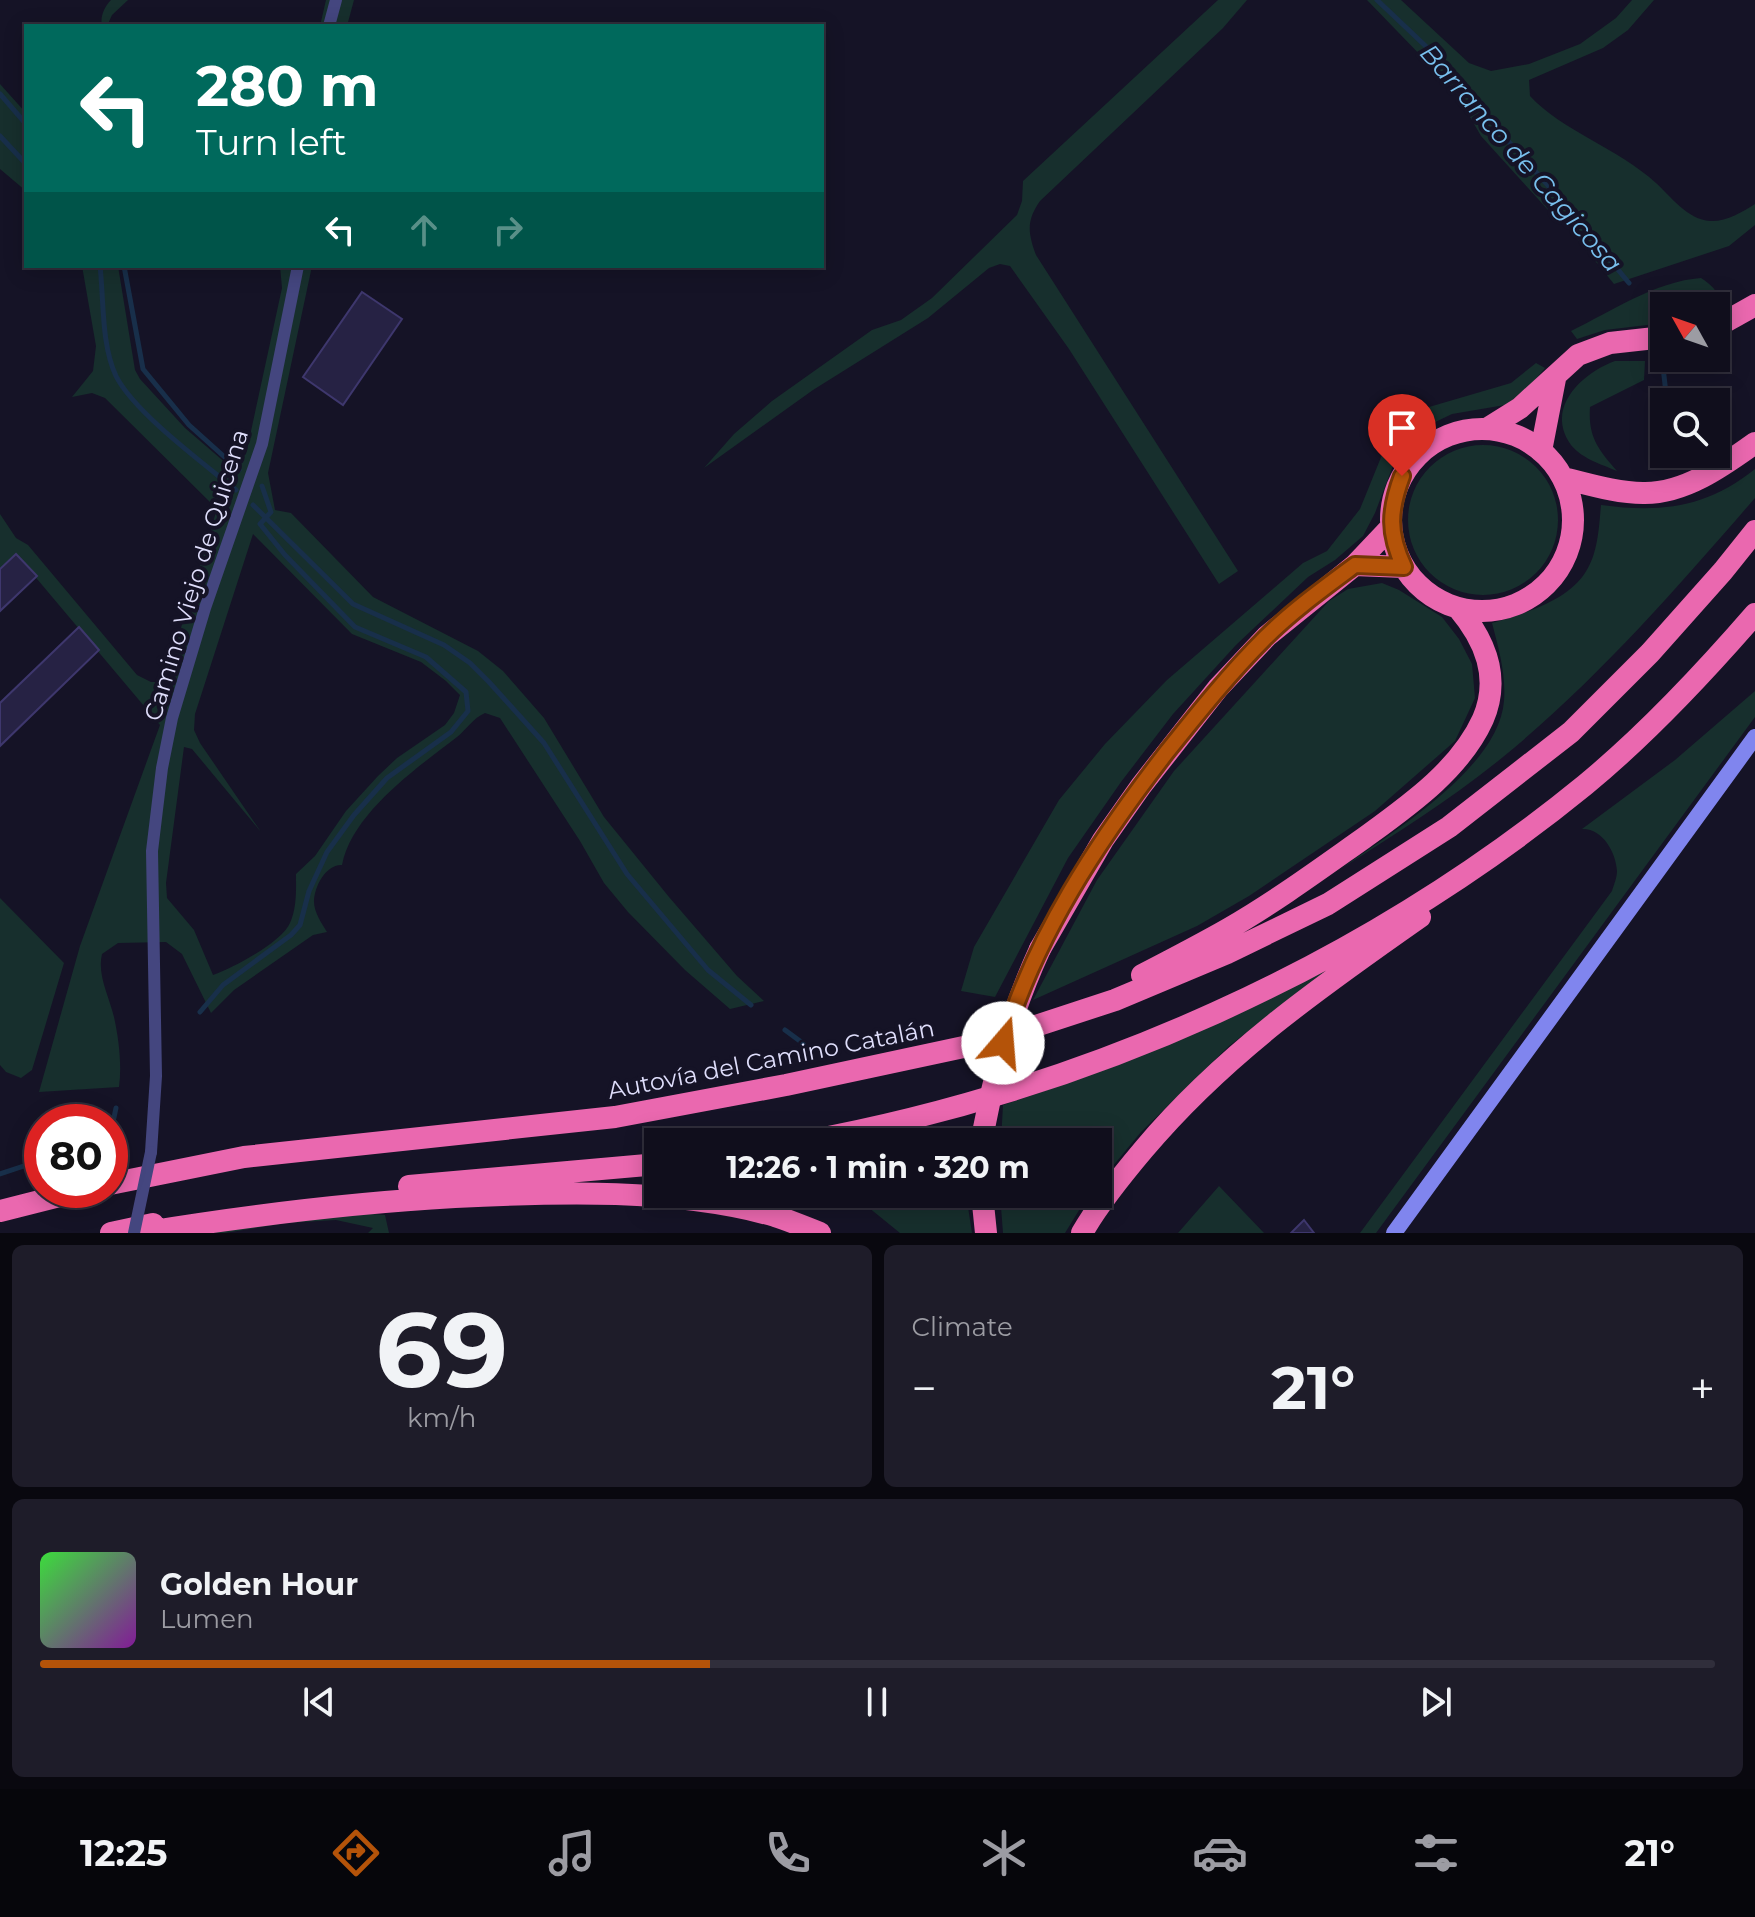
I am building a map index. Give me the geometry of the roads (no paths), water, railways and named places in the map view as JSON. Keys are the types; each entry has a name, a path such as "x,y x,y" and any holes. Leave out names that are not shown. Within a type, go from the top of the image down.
{"highway":[{"path":"1730,319 1755,305"},
{"path":"1488,428 1520,408 1578,355 1593,348 1650,339"},
{"path":"1541,451 1555,379"},
{"path":"1488,428 1512,433 1541,451 1551,459 1563,478 1571,499 1573,529 1565,558 1555,574 1541,589 1512,606 1475,611 1438,600 1419,586 1395,549 1391,527 1393,501 1402,476 1417,455 1438,439 1462,430 1488,428"},
{"path":"1563,478 1643,493 1678,488 1714,470 1755,443"},
{"path":"985,1128 995,1070 1011,1016 1040,949 1103,840 1218,688 1267,636 1355,565 1391,527"},
{"name":"Autovía del Camino Catalán","path":"128,1180 244,1157 615,1117 786,1085 987,1042 1115,1000 1227,953 1328,904 1449,827 1571,732 1650,653 1755,531"},
{"path":"1355,565 1404,567"},
{"path":"987,1042 1128,982 1229,929 1393,817 1445,772 1484,717 1490,690 1489,660 1482,640 1458,608"},
{"path":"1082,1233 1140,1153 1220,1067 1310,994 1458,890 1531,833 1669,706 1755,614"},
{"path":"868,1128 1035,1084 1129,1050 1202,1019 1317,962 1411,907 1465,873 1586,784"},
{"path":"111,1233 297,1199 419,1184 644,1165"},
{"path":"141,1233 295,1210 529,1193 602,1193 730,1206 775,1216 820,1233"},
{"path":"0,1211 24,1205"},
{"path":"983,1208 986,1233"}],"street":[{"path":"330,24 336,0"},
{"name":"Camino Viejo de Quicena","path":"134,1233 151,1152 156,1076 152,851 162,768 172,718 205,608 262,444 298,268"},
{"path":"1394,1233 1755,737"}],"waterway":[{"name":"Barranco de Cagicosa","path":"1377,0 1453,72 1499,131 1629,283"},
{"path":"0,94 24,122"},
{"path":"0,136 24,162"},
{"path":"100,268 105,336 116,376 153,421 236,490"},
{"path":"124,268 143,369 189,425 239,470"},
{"name":"Barranco de Cagicosa","path":"1664,372 1665,388"},
{"path":"200,1012 223,985 300,925 309,891 327,852 354,815 387,778 451,732 468,711 466,692 426,657 355,627 285,555 260,524 271,512 262,486"},
{"path":"253,505 353,604 444,645 470,663 489,682 544,743 627,874 708,970 751,1005"},
{"path":"785,1030 808,1047"},
{"path":"0,1174 24,1166"}]}
